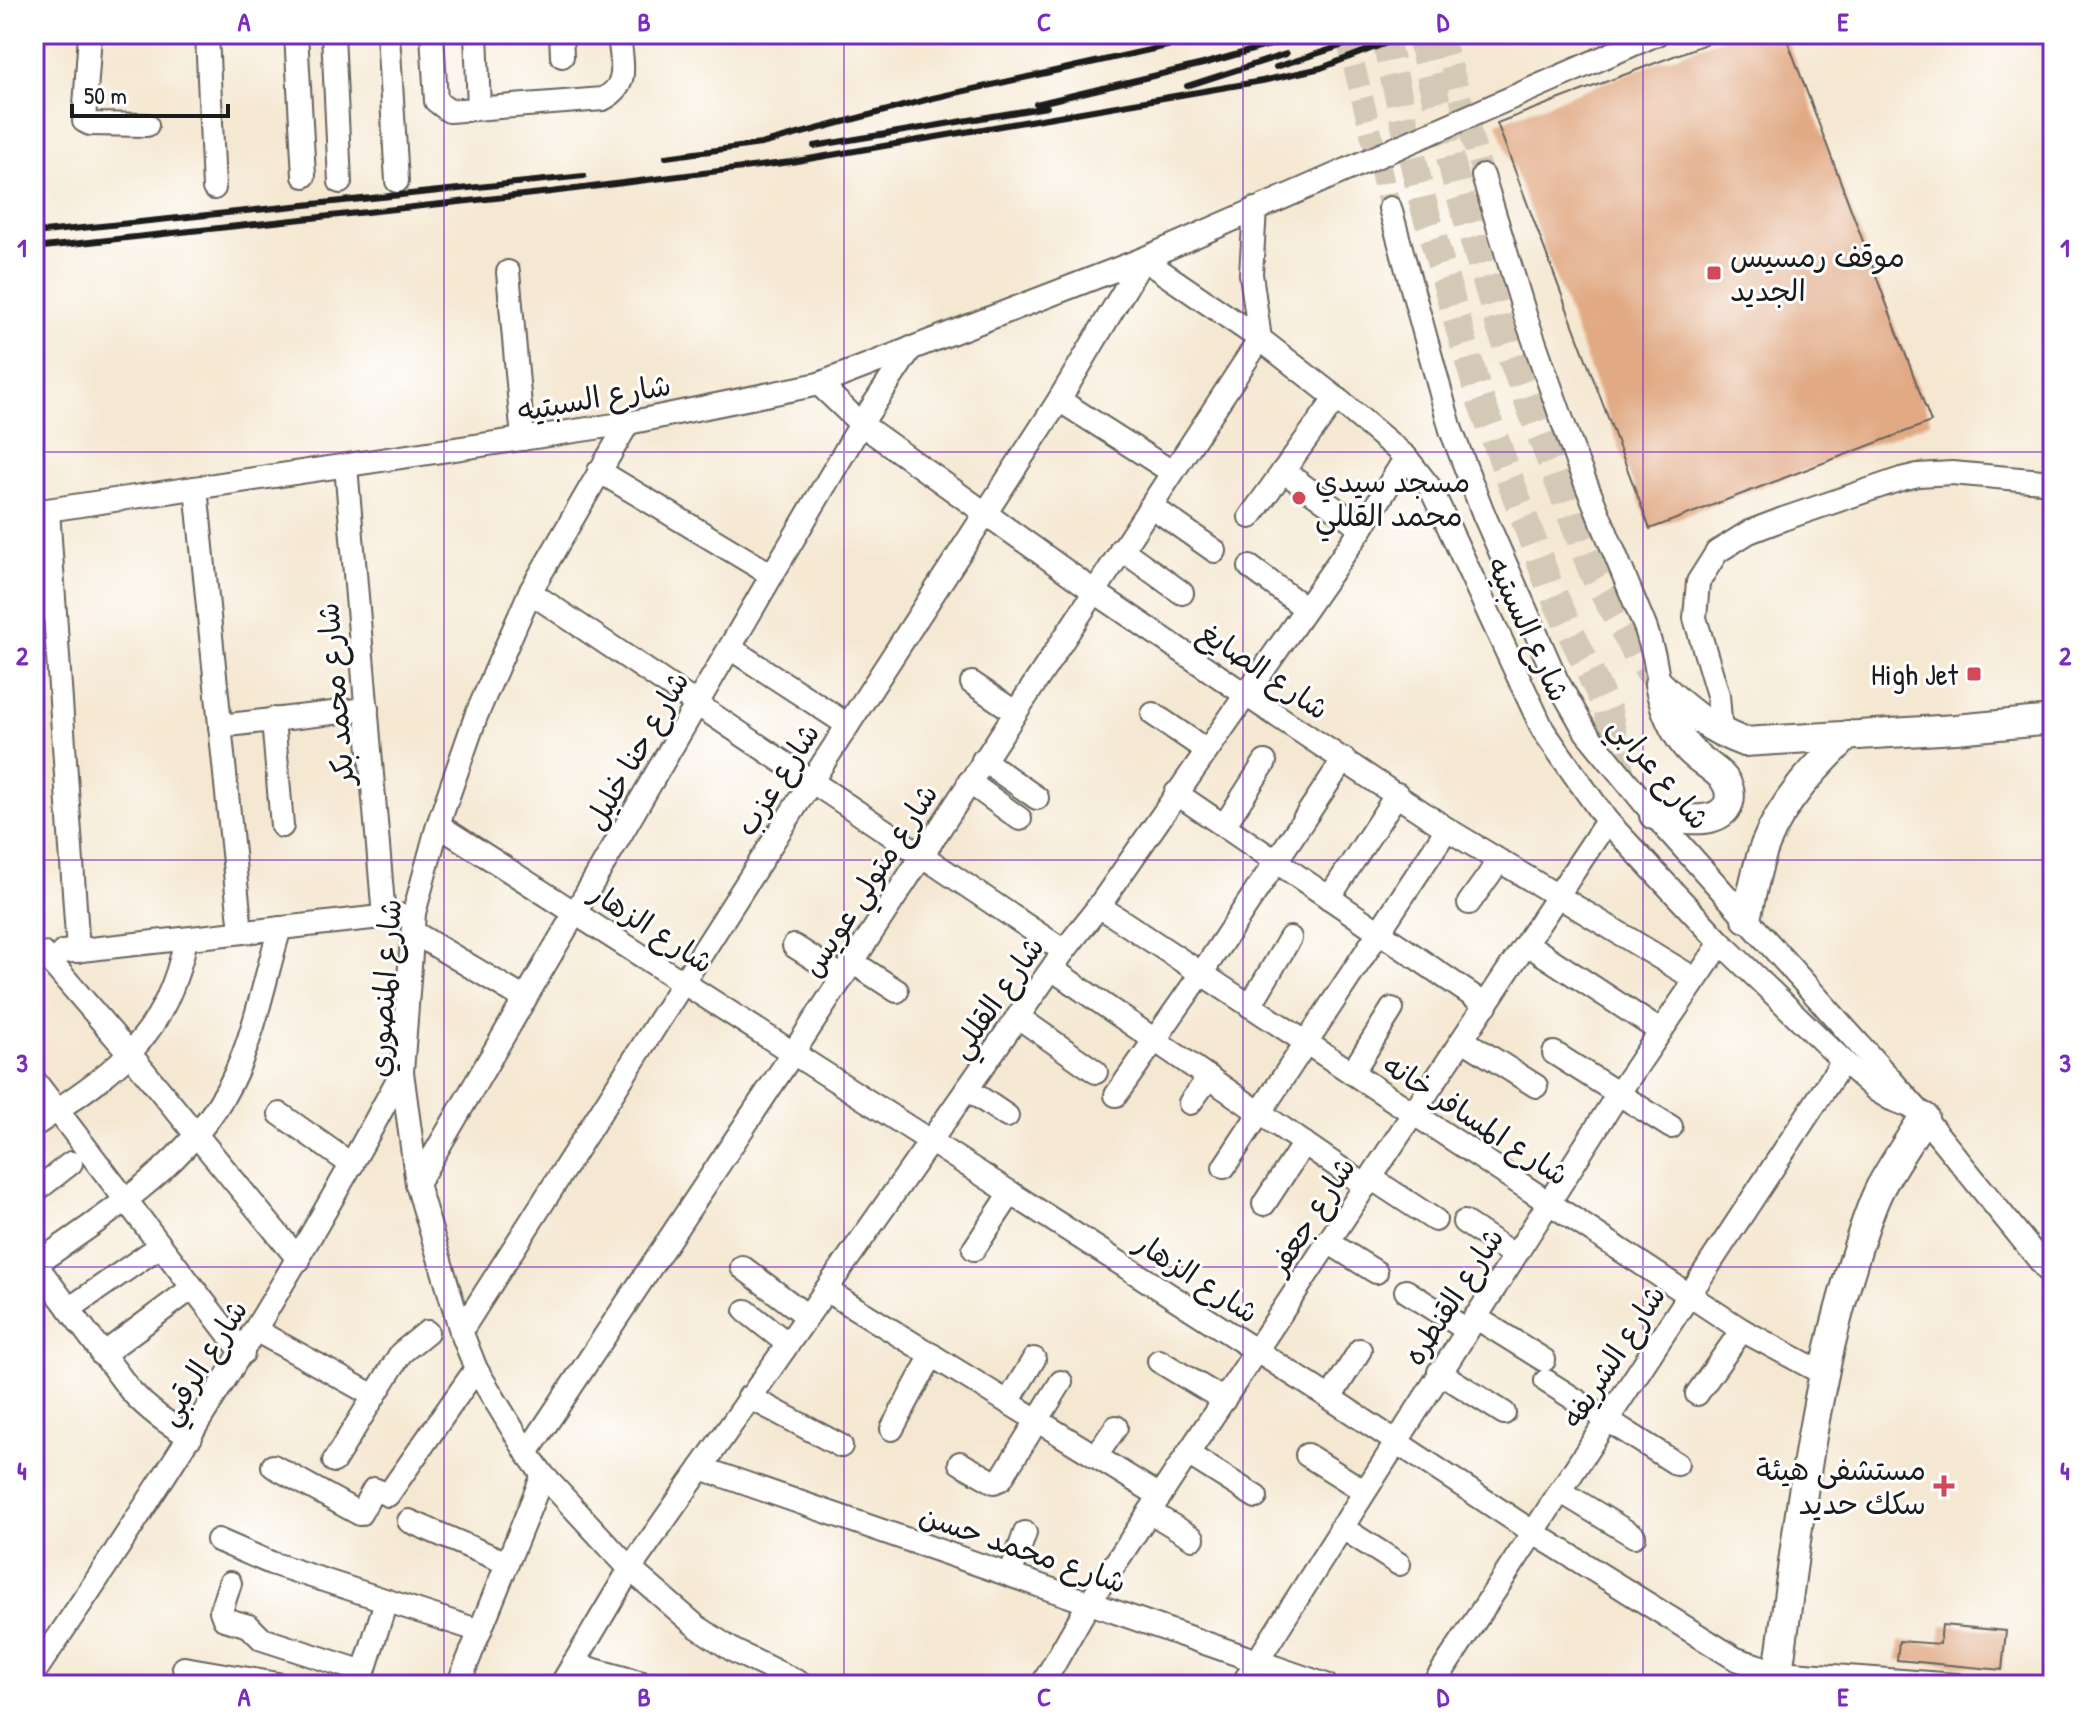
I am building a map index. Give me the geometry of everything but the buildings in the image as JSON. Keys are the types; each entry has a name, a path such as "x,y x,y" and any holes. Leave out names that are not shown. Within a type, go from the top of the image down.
{"main road":[{"path":"1659,684 1688,713 1721,733 1744,742 2053,720"},
{"path":"1654,815 1703,819 1717,817 1727,807 1731,794 1725,780 1688,750 1674,730 1664,708 1659,684"},
{"path":"1746,918 1765,846 1778,819 1813,771 1848,735"},
{"path":"1777,1681 1824,1374 1841,1304 1879,1190 1921,1113"}],"street":[{"path":"90,34 83,118 90,124 147,125"},
{"path":"207,34 214,188"},
{"path":"296,34 304,176"},
{"path":"333,34 340,182"},
{"path":"388,34 397,181"},
{"path":"432,34 436,101 449,111 603,99 616,93 622,82 619,34"},
{"path":"476,34 479,108"},
{"name":"شارع السبتيه","path":"41,511 628,423 819,384 1143,259 1657,34"},
{"path":"1483,176 1526,318 1577,462 1646,629 1659,684"},
{"name":"شارع عرابي","path":"1390,208 1451,430 1484,515 1557,681 1586,732 1654,815 1921,1113 2053,1277"},
{"path":"1255,209 1251,274 1260,339"},
{"name":"شارع السبتيه","path":"1143,259 1260,339 1406,457 1431,489 1543,730 1607,821 1721,943 1843,1061 1876,1090 1921,1113"},
{"name":"شارع عزب","path":"461,1331 1059,400 1143,259"},
{"path":"508,272 523,439"},
{"name":"شارع متولي عويس","path":"527,1453 1260,339"},
{"name":"شارع حنا خليل","path":"417,1184 861,424 911,348"},
{"name":"شارع الصايغ","path":"819,384 861,424 1095,592 1246,695 1447,829 1695,979"},
{"path":"1250,517 1336,398"},
{"path":"1059,400 1172,472"},
{"name":"شارع المنصوري","path":"628,423 530,592 476,716 438,825 414,923 402,1072 417,1184 461,1331 476,1369 543,1475 630,1569 696,1626 764,1668 804,1685"},
{"name":"شارع القللي","path":"561,1685 630,1569 1099,906 1362,528 1406,457"},
{"name":"شارع محمد بكر","path":"346,466 384,917"},
{"path":"599,471 772,575"},
{"path":"1283,471 1362,528"},
{"path":"1721,733 1721,707 1694,606 1698,582 1717,552 1749,532 1772,523 1909,477 1952,473 2053,482"},
{"path":"196,488 241,932"},
{"path":"1151,506 1215,551"},
{"path":"41,511 78,951"},
{"path":"1121,549 1182,593"},
{"path":"1250,567 1305,608"},
{"path":"530,592 921,854 1058,960 1153,1039 1304,1143 1435,1220"},
{"path":"730,648 848,725"},
{"path":"972,683 1015,712"},
{"path":"220,726 367,709"},
{"path":"1153,714 1206,750"},
{"path":"273,719 282,826"},
{"path":"1116,1095 1344,759"},
{"path":"983,760 1037,798"},
{"path":"1224,826 1265,762"},
{"path":"969,782 1020,819"},
{"path":"1176,793 1486,1005"},
{"path":"1329,898 1397,794"},
{"name":"شارع جعفر","path":"1042,1685 1089,1603 1607,821"},
{"name":"شارع الزهار","path":"438,825 1330,1398 1534,1533 1736,1659 1777,1681 1957,1685"},
{"path":"1224,1167 1447,829"},
{"path":"1469,903 1499,861"},
{"name":"شارع المسافر خانه","path":"1099,906 1742,1330 1824,1374"},
{"path":"39,955 384,917 414,923 525,999"},
{"path":"191,1437 147,1408 102,1355 35,1263 125,1201 196,1138 220,1105 238,1068 280,928"},
{"path":"1250,1006 1290,938"},
{"path":"34,1126 130,1054 148,1034 175,985 186,939"},
{"name":"شارع القنطره","path":"1242,1685 1514,1255 1721,943"},
{"path":"1527,944 1660,1031"},
{"path":"794,946 897,991"},
{"path":"39,955 130,1054 299,1260"},
{"path":"1352,1073 1392,1009"},
{"path":"1018,1017 1096,1072"},
{"path":"1463,1040 1536,1086"},
{"path":"1554,1053 1671,1127"},
{"name":"شارع الشريفه","path":"1433,1685 1843,1061"},
{"name":"شارع الرقبي","path":"34,1673 191,1437 257,1331 402,1072"},
{"path":"1190,1103 1209,1077"},
{"path":"34,1080 243,1353"},
{"path":"967,1089 1007,1116"},
{"path":"280,1114 352,1165"},
{"path":"1264,1204 1304,1143"},
{"path":"34,1192 71,1163"},
{"path":"974,1249 1011,1193"},
{"path":"1464,1222 1514,1255"},
{"path":"1328,1242 1376,1272"},
{"path":"69,1309 160,1246"},
{"path":"742,1267 807,1316"},
{"path":"102,1355 192,1288"},
{"path":"826,1290 1096,1456 1193,1538"},
{"path":"1406,1291 1471,1324 1545,1370 1606,1421 1677,1464"},
{"path":"746,1311 788,1344"},
{"path":"1697,1394 1742,1330"},
{"path":"257,1331 374,1396"},
{"path":"334,1461 401,1353 427,1332"},
{"path":"1330,1398 1360,1350"},
{"path":"892,1429 932,1355"},
{"path":"1008,1402 1034,1359"},
{"path":"1159,1361 1224,1400"},
{"path":"273,1466 360,1514 374,1489 388,1495 476,1369"},
{"path":"1439,1372 1504,1413"},
{"path":"960,1463 994,1482 1003,1477 1061,1382"},
{"path":"749,1397 841,1446"},
{"path":"1096,1456 1116,1427"},
{"path":"1188,1454 1256,1497"},
{"path":"1307,1455 1364,1491"},
{"name":"شارع محمد حسن","path":"701,1468 1326,1685"},
{"path":"458,1685 543,1475"},
{"path":"1560,1491 1634,1536"},
{"path":"409,1521 507,1563"},
{"path":"1341,1527 1399,1564"},
{"path":"1010,1575 1025,1533"},
{"path":"218,1540 271,1563 480,1631"},
{"path":"230,1583 221,1611 224,1619 249,1626 262,1639 362,1678 386,1601"},
{"path":"573,1664 650,1685"},
{"path":"184,1668 283,1685"}],"tunnel":[{"path":"1346,34 1390,208"},
{"path":"1384,34 1423,203 1479,396 1549,585 1608,711 1621,775"},
{"path":"1420,34 1457,185 1500,327 1593,573 1637,655 1659,684"},
{"path":"1442,34 1483,176"}],"railway":[{"path":"666,157 761,144 933,98 1221,34"},
{"path":"1036,104 1203,64 1309,34"},
{"path":"1276,67 1378,34"},
{"path":"34,248 551,192 791,162 1262,81 1321,68 1410,34"},
{"path":"1187,86 1286,54"},
{"path":"814,146 1047,107"},
{"path":"34,233 584,176"}],"place":[{"name":"موقف رمسيس الجديد","path":"1714,273"},
{"name":"مسجد سيدي محمد القللي","path":"1299,498"},
{"name":"High Jet","path":"1974,674"},
{"name":"مستشفى هيئة سكك حديد","path":"1944,1486"}]}
